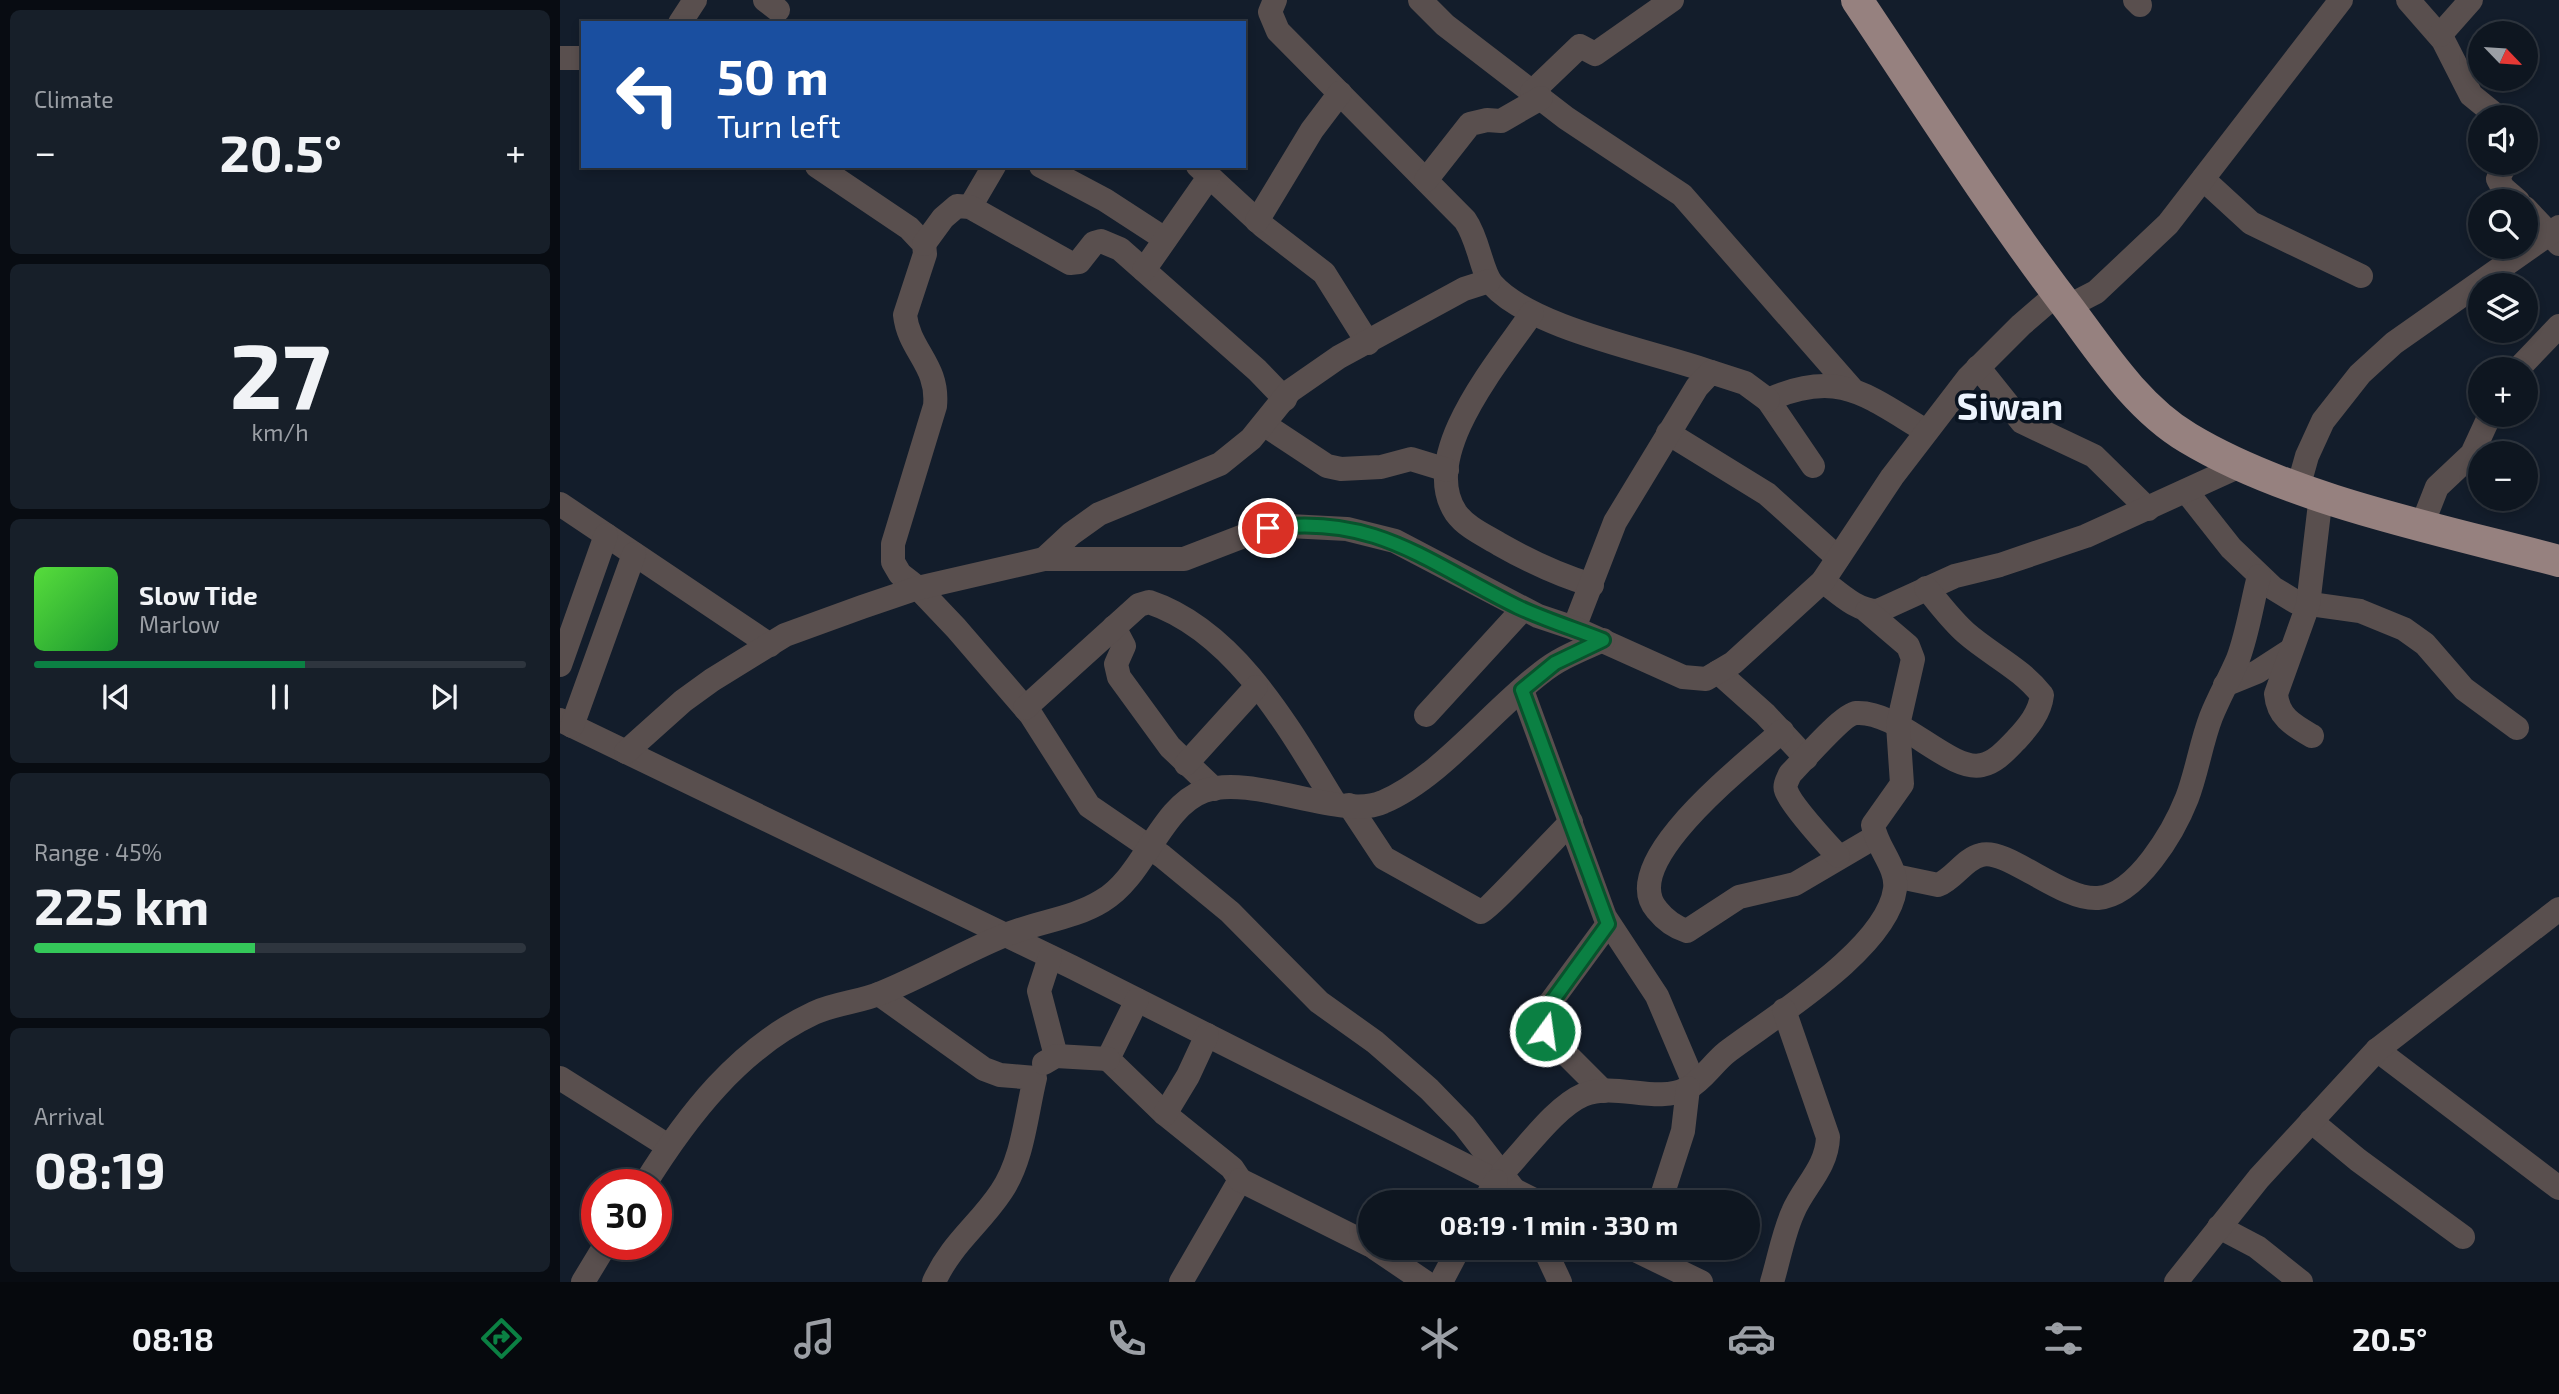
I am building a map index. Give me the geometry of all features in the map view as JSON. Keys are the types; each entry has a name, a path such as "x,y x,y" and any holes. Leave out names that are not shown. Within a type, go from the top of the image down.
{"main road":[{"path":"1857,0 2062,301 2116,371 2151,409 2187,437 2310,491 2422,525 2559,561"}],"street":[{"path":"1275,0 1270,12 1278,31 1426,180 1473,232 1489,281 1532,313 1745,383 1769,400 1812,466"},
{"path":"1420,0 1445,26 1536,95 1682,195 1851,388 1926,431"},
{"path":"1426,180 1470,124 1486,120 1501,121 1536,95 1580,46 1595,54 1672,0"},
{"path":"626,752 683,702 770,645 806,626 918,588 1044,559 1170,561 1202,554 1268,528 1289,526 1371,533 1412,548 1523,609 1695,680 1718,672 1775,627 1823,581 1926,431 1978,367 2062,301 2096,292 2136,258 2168,224 2341,0"},
{"path":"2407,0 2440,35 2471,94 2484,105"},
{"path":"2440,35 2471,0"},
{"path":"560,58 581,58"},
{"path":"1257,221 1312,131 1340,93"},
{"path":"820,168 909,228 924,244 925,254 905,315 911,336 934,376 936,398 893,544 893,562 900,574 918,588 1025,708 1089,806 1151,848 1230,912 1319,1002 1375,1042 1429,1089 1464,1125 1511,1190"},
{"path":"970,207 993,168"},
{"path":"1045,168 1105,200 1165,239"},
{"path":"1144,270 1204,171 1257,221 1324,274 1368,343"},
{"path":"2500,175 2498,179 2507,189"},
{"path":"2203,178 2251,223 2361,276"},
{"path":"924,244 957,206 970,207 1070,263 1079,262 1094,243 1101,241 1120,249 1248,362 1284,399"},
{"path":"2312,736 2283,717 2277,705 2279,682 2308,605 2310,491 2307,456 2323,421 2344,391 2394,343 2557,234 2538,219"},
{"path":"1044,559 1099,514 1220,464 1265,425 1284,399 1303,381 1464,289 1489,281"},
{"path":"1532,313 1461,419 1447,453 1450,499 1463,521 1542,568 1592,585"},
{"path":"2533,357 2554,341"},
{"path":"1978,367 2022,422 2094,456 2148,509"},
{"path":"1574,628 1615,522 1668,433 1711,372"},
{"path":"1769,400 1817,385 1851,388"},
{"path":"1265,425 1327,466 1341,469 1381,467 1411,459 1447,470"},
{"path":"2422,525 2437,487 2472,454 2484,427"},
{"path":"1668,433 1767,494 1838,558"},
{"path":"1867,611 1878,611 1955,576 2086,536 2244,464"},
{"path":"2186,491 2231,548 2284,596 2308,605 2360,611 2404,629 2425,644 2464,689 2517,728"},
{"path":"562,510 606,535 770,645"},
{"path":"560,664 606,535"},
{"path":"634,554 566,723 1137,1000 1507,1190"},
{"path":"1895,876 1938,885 1952,877 1974,857 1991,854 2075,895 2097,898 2120,890 2144,869 2175,824 2187,797 2212,715 2243,643 2259,576"},
{"path":"1515,1190 1573,1101 1584,1094 1603,1091 1661,1094 1691,1086 1723,1055 1838,972 1892,902 1895,876 1875,836 1876,817 1898,793 1902,784 1898,725 1913,659 1908,646 1867,611 1823,581"},
{"path":"1838,856 1786,790 1790,774 1848,715 1855,713 1898,725 1966,765 1985,765 2006,750 2025,730 2041,704 2042,695 2036,688 1958,626 1926,588"},
{"path":"1025,708 1139,605 1149,601 1204,631 1256,687 1384,858 1481,912 1489,910 1516,876 1570,822"},
{"path":"1426,715 1523,609"},
{"path":"1114,627 1124,646 1116,664 1119,677 1186,764 1214,789"},
{"path":"654,1169 668,1146 729,1073 763,1044 817,1011 879,994 1005,935 1105,900 1128,878 1187,802 1214,789 1246,789 1342,804 1380,804 1428,773 1555,663 1603,640"},
{"path":"2225,685 2257,671 2291,650"},
{"path":"1718,672 1782,731 1806,758"},
{"path":"1186,764 1256,687"},
{"path":"1522,690 1608,924 1657,996 1691,1086 1683,1132 1664,1190"},
{"path":"1782,731 1668,838 1651,874 1648,895 1662,916 1677,928 1687,931 1695,928 1726,904 1739,898 1785,888 1875,836"},
{"path":"2176,1282 2219,1227 2311,1121 2378,1050 2559,909"},
{"path":"1603,1091 1554,1042 1542,1024 1548,1007 1608,924"},
{"path":"1050,957 1039,991 1056,1056"},
{"path":"879,994 984,1069 1000,1075 1035,1078"},
{"path":"1108,1059 1137,1000"},
{"path":"1772,1282 1792,1213 1819,1169 1828,1148 1828,1137 1784,1010"},
{"path":"1165,1114 1188,1076 1207,1035"},
{"path":"2378,1050 2559,1188"},
{"path":"934,1282 944,1258 995,1200 1011,1176 1035,1078 1043,1063 1056,1056 1108,1059 1165,1114 1232,1168 1240,1180 1358,1239"},
{"path":"560,1078 668,1146"},
{"path":"2311,1121 2358,1160 2463,1237"},
{"path":"1181,1282 1240,1180"},
{"path":"2219,1227 2257,1247 2301,1282"},
{"path":"583,1282 596,1260"},
{"path":"1393,1260 1425,1282"},
{"path":"1441,1282 1453,1260"},
{"path":"1550,1260 1560,1282"},
{"path":"1658,1260 1701,1282"}],"district":[{"name":"Siwan","path":"2010,405"}],"route":[{"path":"1268,528 1289,526 1348,529 1395,541 1538,616 1603,640 1555,663 1522,690 1608,924 1548,1007 1542,1024 1545,1031"}]}
